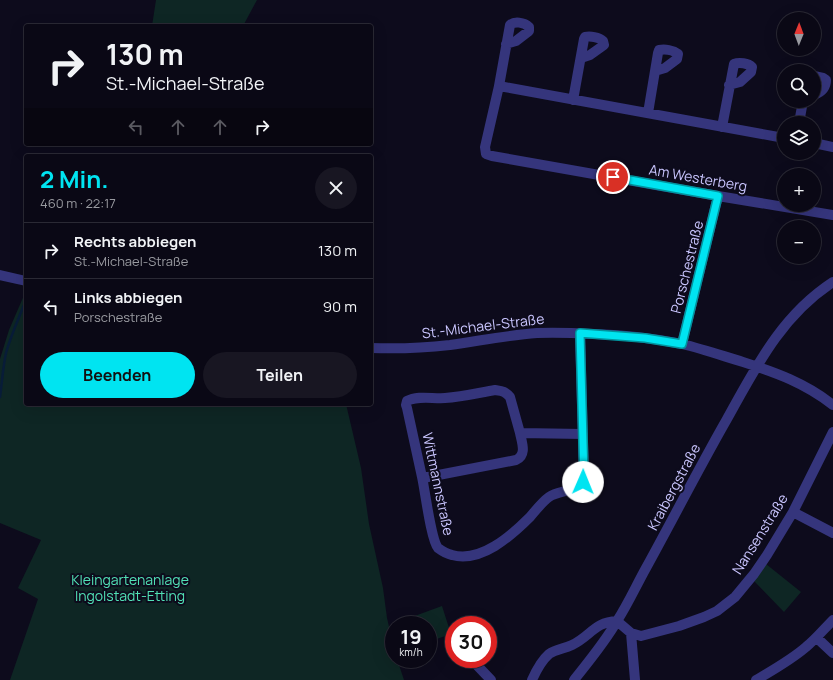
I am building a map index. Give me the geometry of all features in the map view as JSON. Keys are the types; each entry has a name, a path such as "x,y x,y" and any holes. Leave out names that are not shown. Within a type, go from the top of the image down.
{"street":[{"path":"506,44 499,86 777,137"},
{"path":"573,100 581,58"},
{"path":"648,113 655,71"},
{"path":"821,78 826,80 826,85 821,90"},
{"path":"722,127 729,84"},
{"name":"Am Westerberg","path":"499,86 485,147 486,154 833,215"},
{"path":"821,144 833,147"},
{"name":"Porschestraße","path":"682,344 718,196"},
{"path":"0,275 24,281"},
{"name":"Kraibergstraße","path":"574,680 617,622 756,366 797,311 833,282"},
{"name":"St.-Michael-Straße","path":"373,348 411,348 452,344 518,334 550,332 645,338 682,344 756,366 805,386 833,405"},
{"path":"423,478 519,459 522,456 523,450 520,433 583,434 580,333"},
{"name":"Wittmannstraße","path":"520,433 510,397 507,393 502,391 494,390 445,398 416,398 407,401 407,408 423,478 434,538 438,548 447,554 457,557 468,556 481,553 493,547 507,538 550,496 576,488 581,484 584,478 583,434"},
{"name":"Nansenstraße","path":"631,633 641,636 679,626 717,611 735,597 767,556 793,512 833,432"},
{"path":"793,512 833,533"},
{"path":"756,680 782,665 805,648 817,638 833,620"},
{"path":"532,680 542,662 549,654 559,648 570,646 578,642 597,626 609,622 617,622 631,633 635,680"},
{"path":"817,638 833,653"},
{"path":"481,668 492,680"}],"green space":[{"path":"156,0 257,0 244,24 152,24"},
{"name":"Kleingartenanlage Ingolstadt-Etting","path":"24,295 24,406 346,406 361,468 369,524 383,588 387,616 385,616 385,668 400,668 404,680 10,680 38,599 18,588 41,540 0,523 0,359 9,330"},
{"path":"766,564 801,592 784,612 754,581"},
{"path":"442,606 445,616 445,636 437,639 437,616 415,616"}],"waterway":[{"path":"0,397 6,353 24,305"}],"route":[{"path":"583,482 580,333 645,338 682,344 718,196 613,177"}]}
